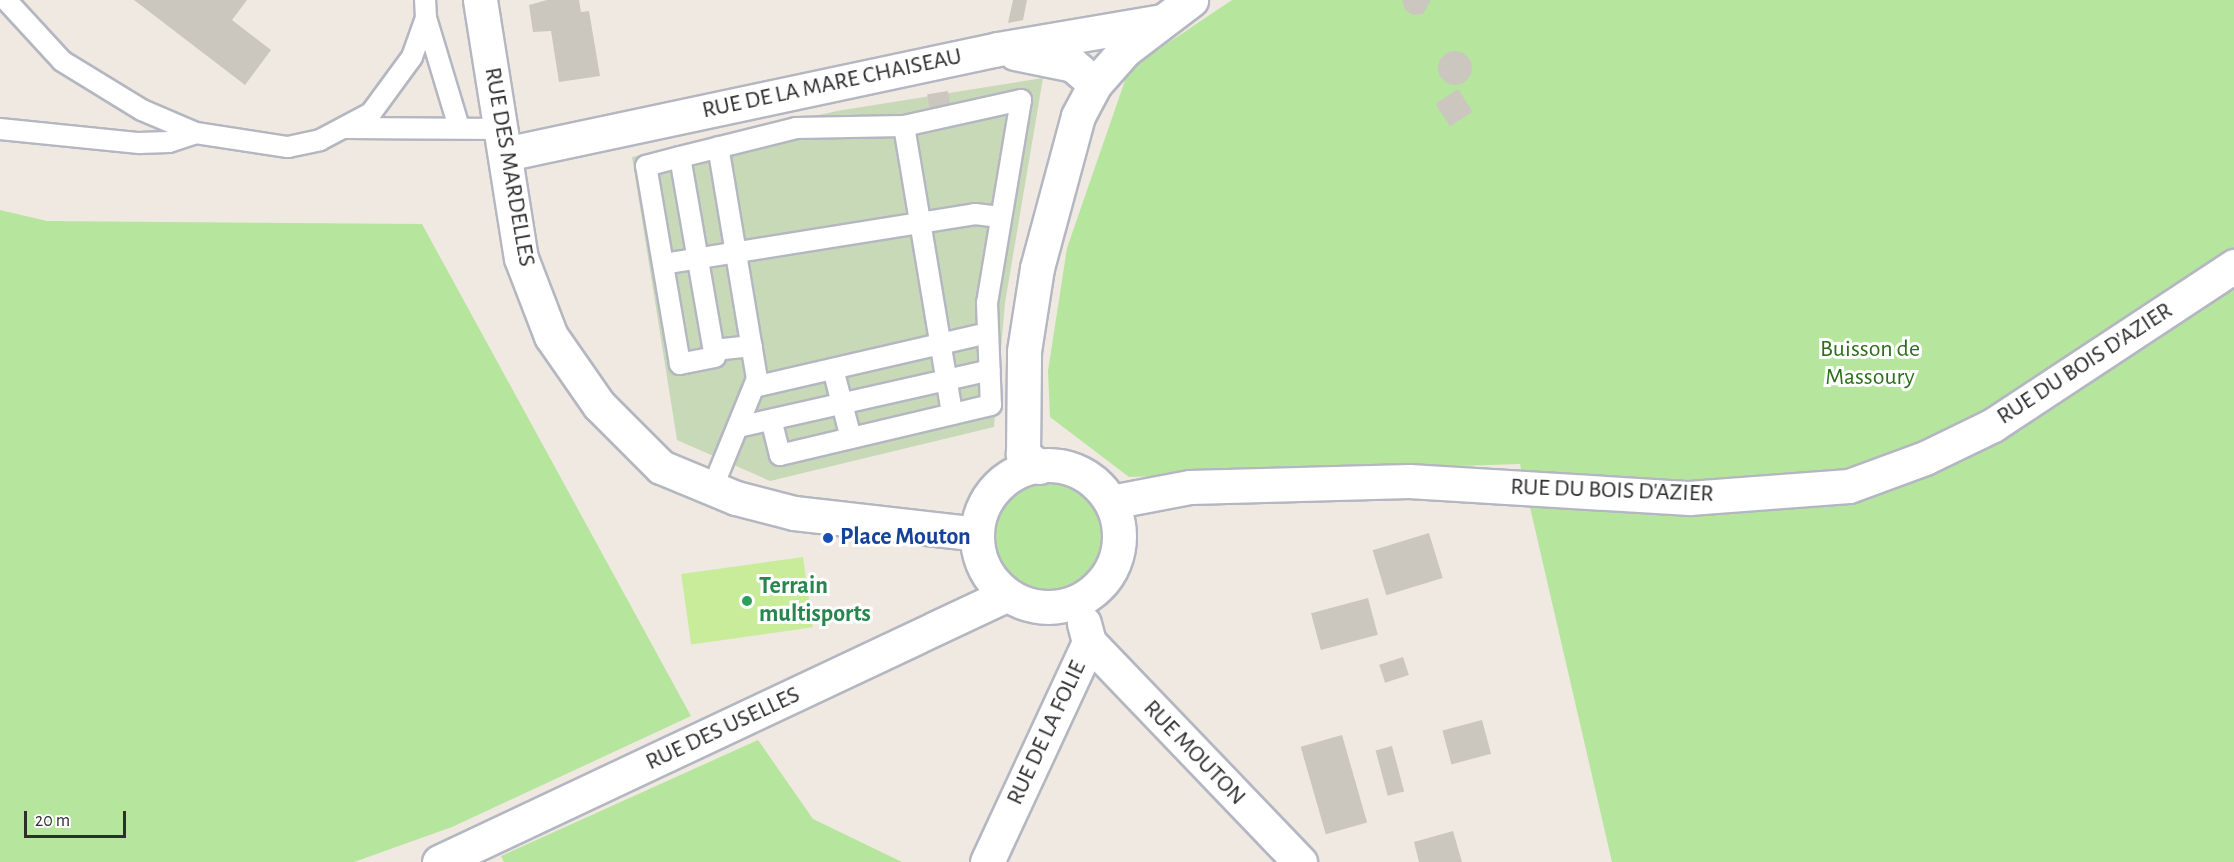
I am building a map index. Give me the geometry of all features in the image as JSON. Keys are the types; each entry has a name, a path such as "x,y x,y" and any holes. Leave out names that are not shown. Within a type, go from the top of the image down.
{"street":[{"name":"RUE DES MARDELLES","path":"480,0 521,258 551,336 599,405 661,467 712,489 794,513 969,533 977,537"},
{"path":"1040,467 1023,454 1024,351 1037,268 1063,161 1078,116 1095,84 1125,50 1191,0"},
{"name":"RUE DE LA MARE CHAISEAU","path":"503,141 1161,21"},
{"path":"998,49 1073,65 1095,84"},
{"name":"RUE DU BOIS D'AZIER","path":"1111,502 1190,487 1408,481 1689,498 1849,486 1925,458 1993,425 2234,266"},
{"path":"1052,464 1076,469 1096,482 1111,502 1119,523 1119,547 1112,569 1097,588 1078,601 1054,607 1038,606 1006,595 984,568 977,537 980,512 991,492 1007,476 1052,464"},
{"name":"RUE DES USELLES","path":"439,862 1006,595"},
{"name":"RUE DE LA FOLIE","path":"987,862 1089,642 1078,601"},
{"name":"RUE MOUTON","path":"1089,642 1300,862"}],"lane":[{"path":"6,0 62,61 142,110 196,134 288,147 320,140 370,113 391,88 412,57 425,9"},
{"path":"425,9 459,127"},
{"path":"680,157 715,357 680,364 646,166 680,157 718,147 796,128 904,126 1021,100 987,303 991,405 780,455 771,420"},
{"path":"904,126 952,414"},
{"path":"346,128 459,127 503,141"},
{"path":"0,129 139,144 169,142 196,134"},
{"path":"712,489 757,379 718,147"},
{"path":"663,264 975,214 1000,217"},
{"path":"754,387 988,333"},
{"path":"714,350 752,346"},
{"path":"833,369 851,438"},
{"path":"738,427 990,370"}],"green space":[{"name":"Buisson de Massoury","path":"1232,0 2234,0 2234,862 1612,862 1520,464 1129,477 1050,417 1048,371 1067,248 1129,69"},
{"path":"1043,78 1005,303 994,427 770,481 677,440 632,157 837,111"},
{"path":"0,210 47,221 422,224 691,716 452,827 354,862 0,862"},
{"path":"1049,482 1070,486 1087,498 1099,515 1103,536 1099,557 1087,574 1070,586 1049,590 1028,586 1011,574 999,557 995,536 999,515 1011,498 1028,486"},
{"name":"Terrain multisports","path":"803,557 813,627 691,644 681,574"},
{"path":"758,740 813,819 902,862 504,862 501,856"}],"building":[{"path":"134,0 247,0 232,20 271,50 245,85"},
{"path":"547,0 579,0 581,12 589,11 600,76 559,82 551,31 533,32 529,5"},
{"path":"1013,0 1027,0 1023,20 1008,23"},
{"path":"1402,0 1430,0 1430,2 1423,14 1413,15 1405,10"},
{"path":"1455,51 1467,56 1472,68 1467,80 1455,85 1443,80 1438,68 1443,56"},
{"path":"1458,89 1473,112 1450,126 1435,104"},
{"path":"948,91 951,109 930,112 927,94"},
{"path":"1429,533 1443,578 1386,595 1373,550"},
{"path":"1368,598 1378,635 1321,650 1311,613"},
{"path":"1403,657 1409,675 1385,683 1379,665"},
{"path":"1482,720 1491,754 1451,764 1442,731"},
{"path":"1342,735 1367,822 1326,834 1301,747"},
{"path":"1392,746 1404,791 1388,796 1376,750"},
{"path":"1453,831 1462,862 1419,862 1414,842"}],"place":[{"name":"Place Mouton","path":"828,538"},
{"name":"Terrain multisports","path":"747,601"}]}
